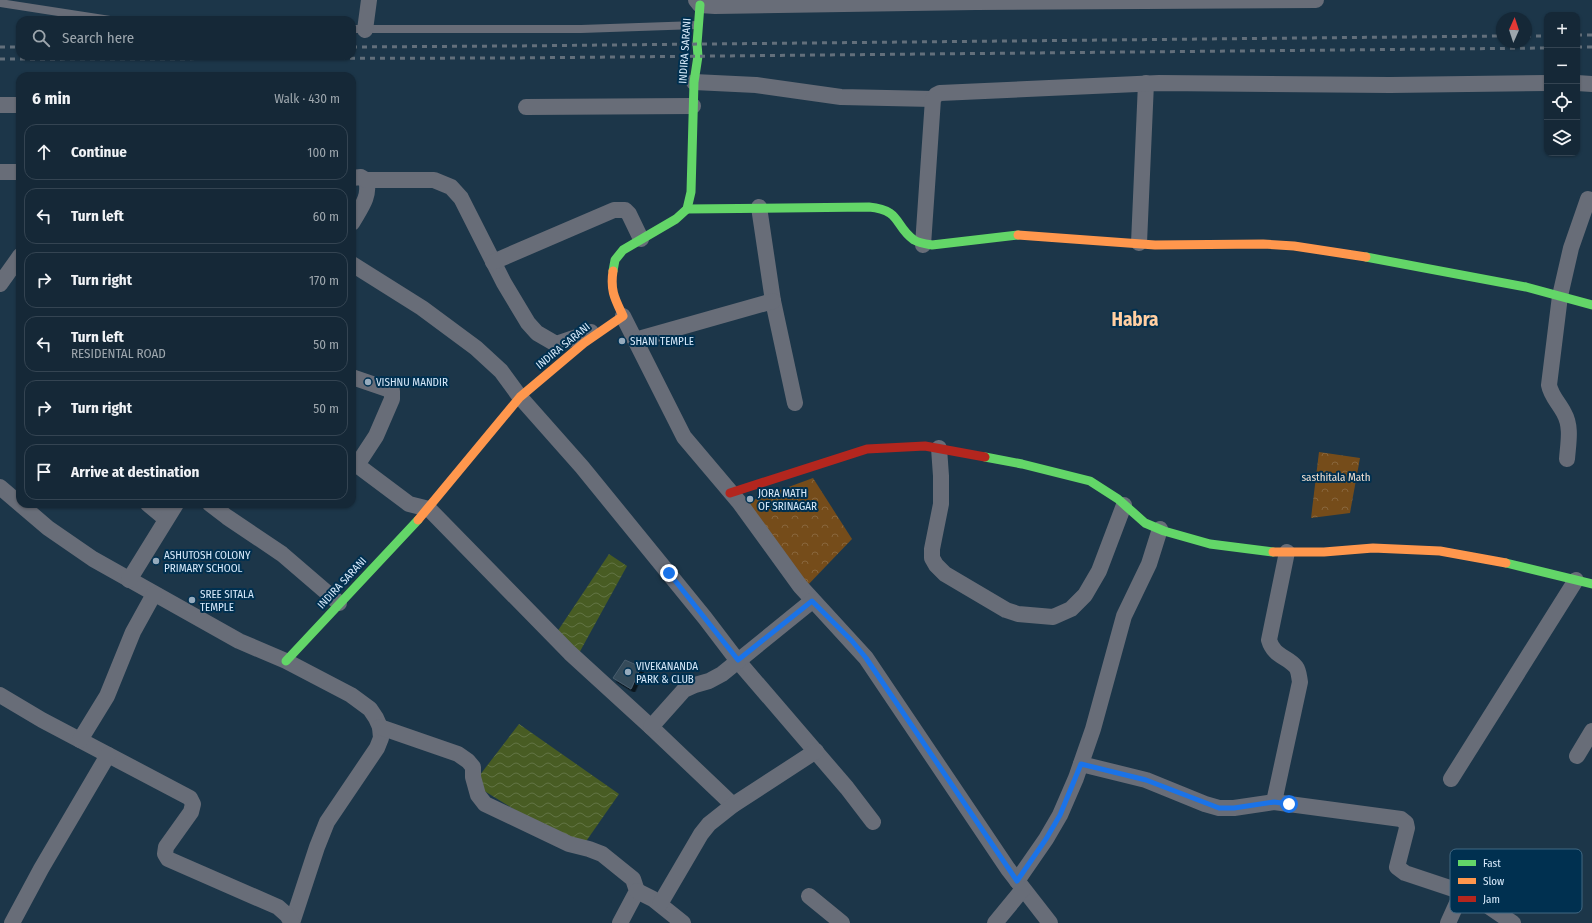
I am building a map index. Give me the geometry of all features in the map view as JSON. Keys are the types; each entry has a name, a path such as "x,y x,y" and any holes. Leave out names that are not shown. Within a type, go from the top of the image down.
{"street":[{"path":"359,30 369,0"},
{"path":"698,3 715,6 870,2 1316,0"},
{"name":"INDIRA SARANI","path":"687,209 691,192 694,82 698,56 698,3"},
{"path":"694,82 756,84 841,96 933,99"},
{"path":"1139,243 1146,83"},
{"path":"923,245 933,99 940,93 1146,83 1390,85 1544,84"},
{"path":"1580,83 1592,84"},
{"path":"0,106 16,105"},
{"path":"526,107 693,106"},
{"path":"0,172 16,172"},
{"path":"356,216 366,199 368,187 359,179"},
{"path":"359,179 434,180 451,187 461,198 493,262 528,323 537,334 556,344 576,338 617,320"},
{"path":"1567,459 1569,438 1568,424 1565,415 1550,392 1549,385 1560,296 1571,248 1588,199"},
{"path":"1050,923 1020,885 866,658 852,641 812,601 739,502 684,437 635,340 617,320 611,283 612,270 615,260 623,250 676,219 687,209 792,206 879,208 894,215 914,241 923,245 1023,235 1180,245 1263,244 1294,246 1365,257 1511,284 1592,305"},
{"path":"759,207 773,301 795,403"},
{"path":"493,262 614,210 625,210 629,214 641,239"},
{"path":"0,284 16,262"},
{"path":"356,267 422,308 476,348 501,371 520,397 582,467 738,660 847,788 873,822"},
{"path":"635,340 773,301"},
{"name":"INDIRA SARANI","path":"286,661 429,509 520,397 584,343 617,320"},
{"path":"356,378 387,388 392,391 393,394 378,432 356,463"},
{"path":"730,492 867,449 925,446 1022,464 1090,481 1104,489 1145,522 1160,529 1210,544 1270,552 1324,552 1373,548 1440,551 1522,566 1592,584"},
{"path":"939,448 941,504 932,549 932,558 936,565 945,574 1006,610 1018,614 1053,617 1071,609 1085,595 1099,571 1124,505"},
{"path":"356,467 409,504 429,509 570,654 651,727 733,805"},
{"path":"0,487 16,501"},
{"path":"25,508 48,528 93,559 239,641 286,661 350,695 370,709 376,718 380,727 380,738 377,748 327,822 317,847 292,923"},
{"path":"153,508 166,519"},
{"path":"129,580 173,508"},
{"path":"215,508 282,554 339,603"},
{"path":"995,923 1020,885 1060,815 1081,764 1108,679 1124,616 1149,564 1160,529"},
{"path":"1274,802 1300,682 1299,672 1295,666 1271,648 1269,640 1287,552"},
{"path":"1451,779 1576,580"},
{"path":"80,740 106,696 133,632 154,594"},
{"path":"651,727 684,690 709,681 722,674 812,601"},
{"path":"0,695 80,740 190,798 193,804 192,812 166,847 165,854 168,859 278,907 288,915 292,923"},
{"path":"380,727 458,754 468,760 473,767 473,777 478,795 485,804 569,844 602,854 633,879 637,891 660,904 683,923"},
{"path":"1577,756 1592,731"},
{"path":"660,904 701,834 709,824 733,805 816,751"},
{"path":"0,915 12,923 41,869 108,755"},
{"path":"1081,764 1146,780 1219,808 1234,808 1274,802 1401,819 1406,823 1407,828 1397,867 1406,873 1450,888"},
{"path":"620,923 637,891"},
{"path":"809,896 842,923"},
{"path":"1448,923 1453,913"},
{"path":"1498,913 1513,923"}],"lane":[{"path":"0,3 84,16"},
{"path":"359,30 581,29 698,25"}],"green space":[{"name":"sasthitala Math","path":"1319,452 1360,458 1350,513 1311,518"},
{"path":"813,478 852,539 805,588 748,502"}],"water":[{"path":"609,554 627,566 578,655 557,632"},
{"path":"519,724 619,794 580,850 473,784"}],"building":[{"name":"VIVEKANANDA PARK & CLUB","path":"625,660 641,667 631,689 613,678"}],"railway":[{"path":"1580,35 1592,35"},
{"path":"356,47 1496,36"},
{"path":"1532,36 1544,36"},
{"path":"0,47 16,47"},
{"path":"1580,47 1592,47"},
{"path":"356,58 1544,48"},
{"path":"0,59 16,59"}],"traffic: fast":[{"path":"613,271 615,260 623,250 676,219 687,209 691,192 694,82 698,56 697,44 700,5"},
{"path":"687,209 869,207 887,211 914,240 920,243 932,245 1018,235"},
{"path":"1366,257 1526,287 1592,305"},
{"path":"985,457 1022,464 1090,481 1118,499 1145,523 1164,531 1210,544 1273,552"},
{"path":"286,661 418,520"},
{"path":"1506,563 1592,584"}],"traffic: slow":[{"path":"1018,235 1155,245 1263,244 1294,246 1366,257"},
{"path":"418,520 520,397 584,343 623,316 613,290 613,271"},
{"path":"1273,552 1324,552 1373,548 1440,551 1506,563"}],"traffic: jam":[{"path":"730,493 867,449 925,446 985,457"}],"place":[{"name":"SHANI TEMPLE","path":"622,341"},
{"name":"VISHNU MANDIR","path":"368,382"},
{"name":"JORA MATH OF SRINAGAR","path":"750,499"},
{"name":"ASHUTOSH COLONY PRIMARY SCHOOL","path":"156,561"},
{"name":"SREE SITALA TEMPLE","path":"192,600"},
{"name":"VIVEKANANDA PARK & CLUB","path":"628,672"}],"district":[{"name":"Habra","path":"1135,319"}],"route":[{"path":"669,573 738,660 812,601 852,641 866,658 1017,881 1046,839 1060,815 1081,764 1095,769 1146,780 1205,804 1219,808 1234,808 1274,802 1289,804"}]}
